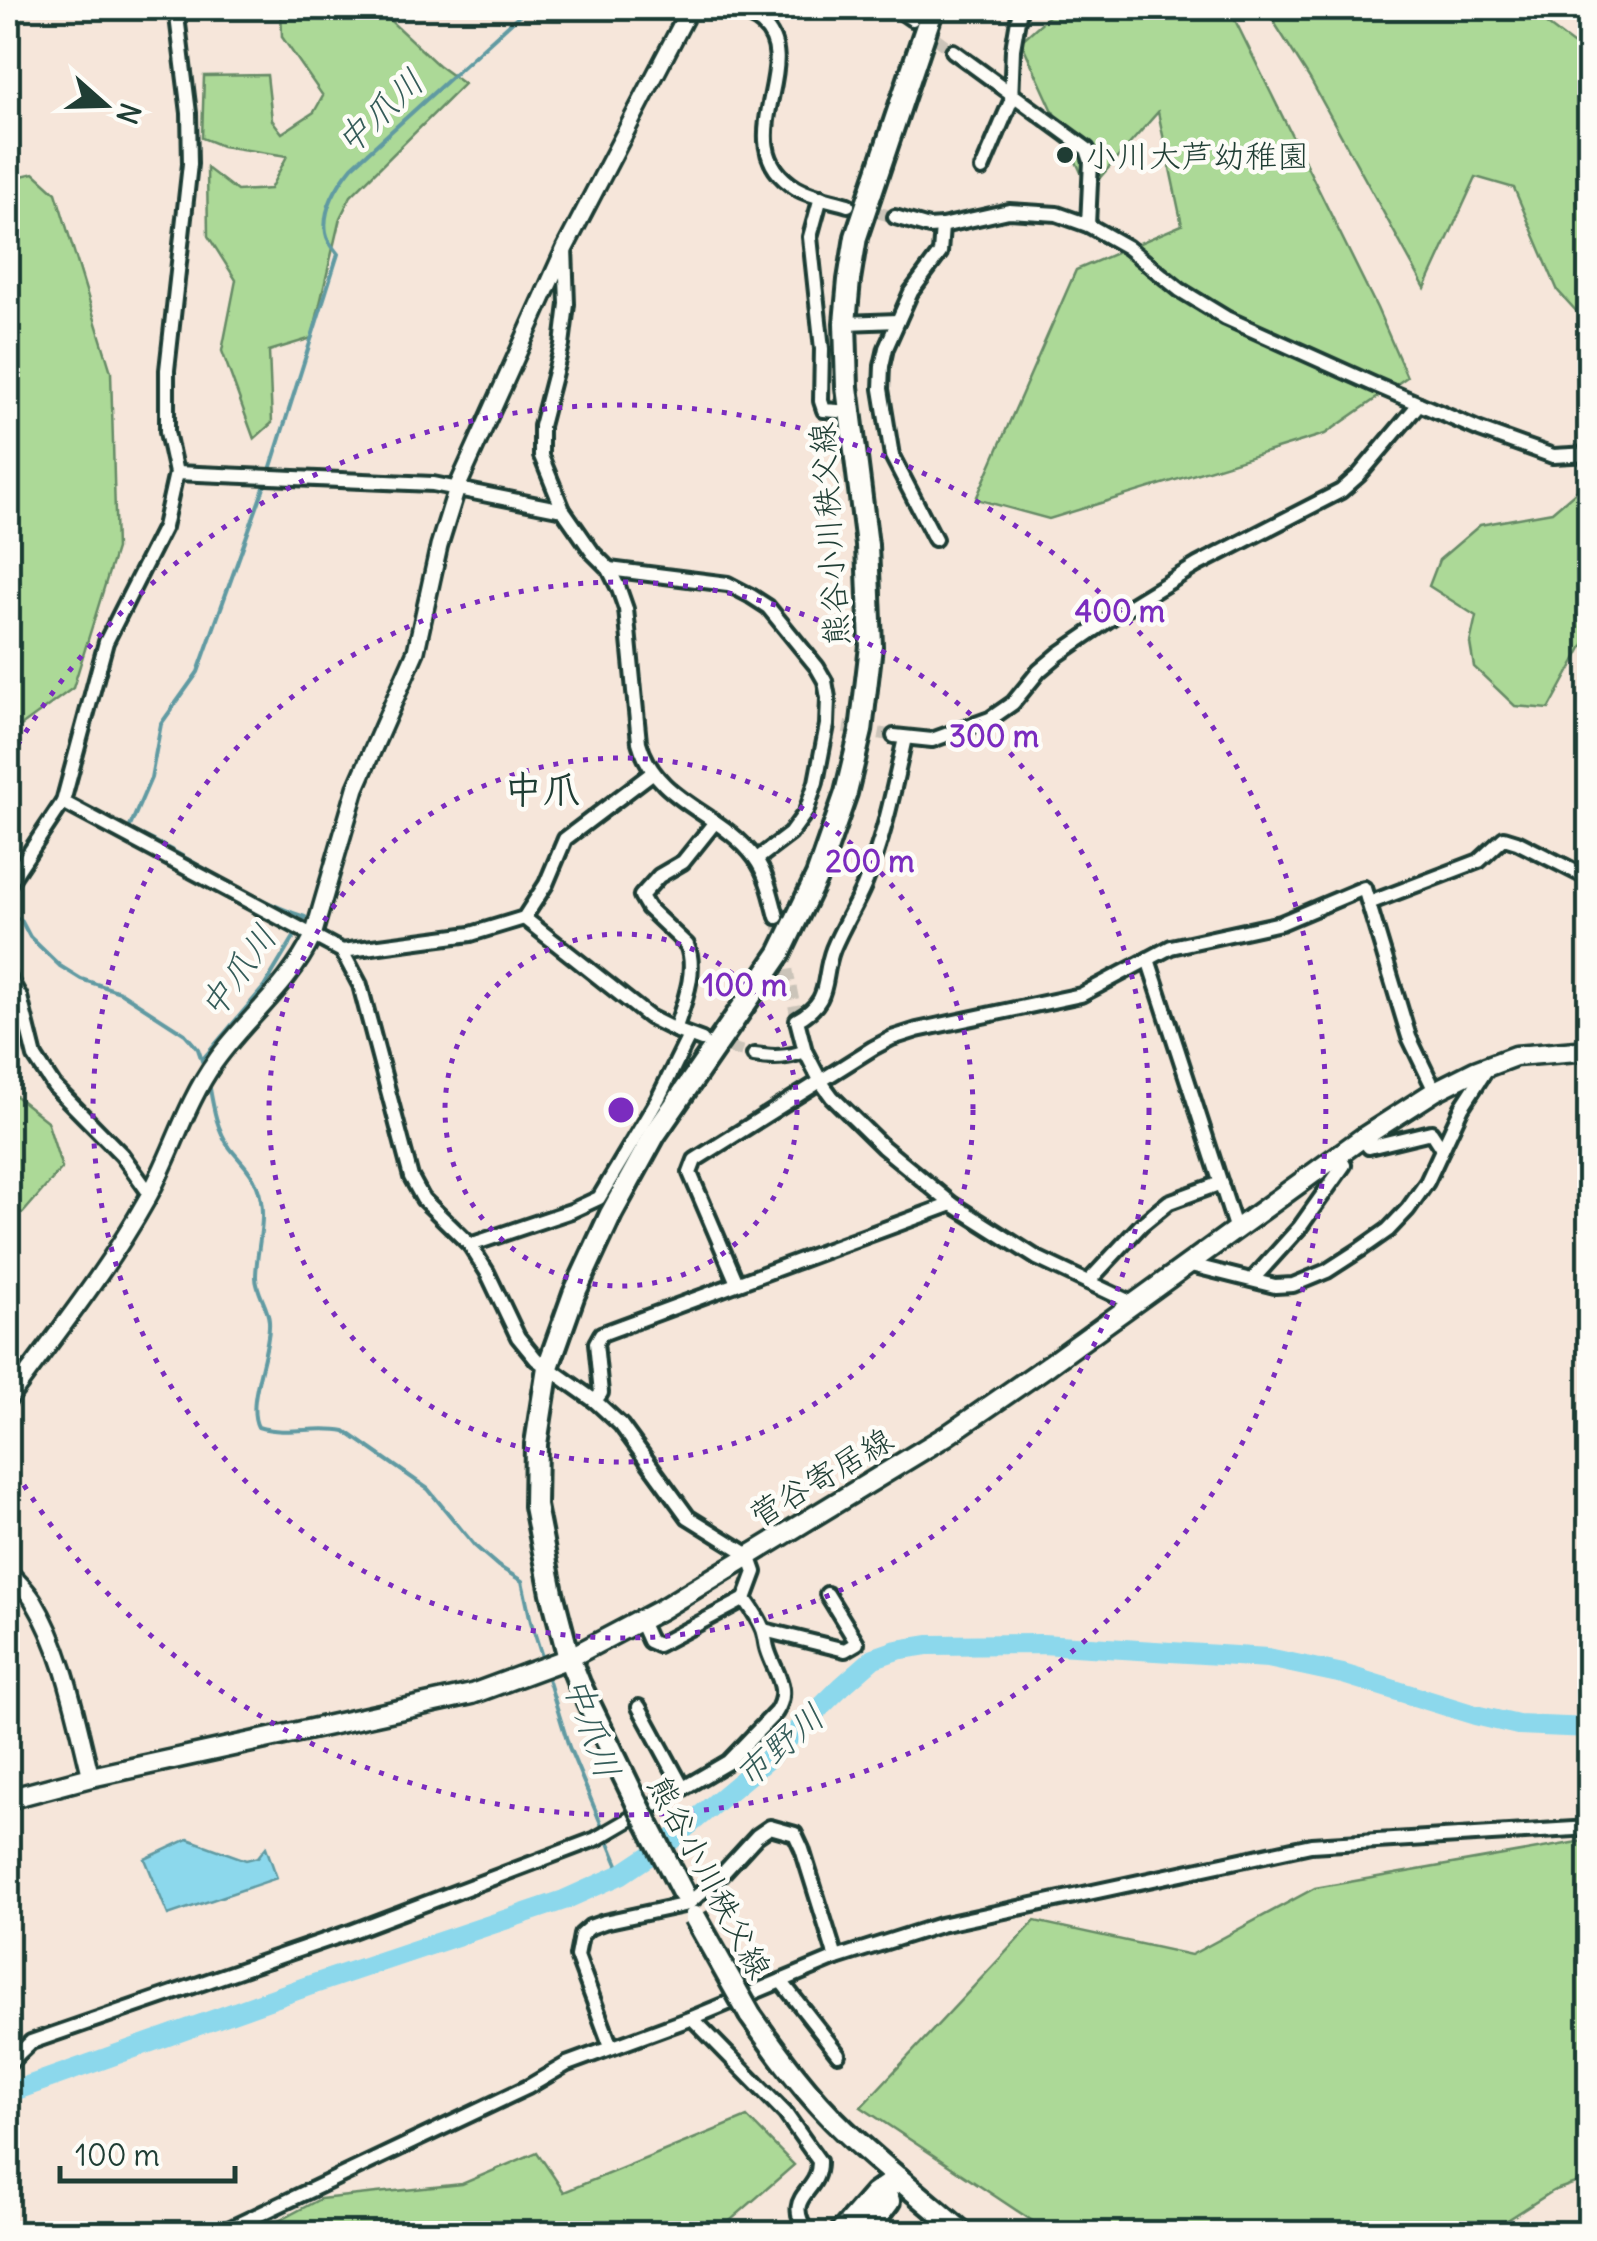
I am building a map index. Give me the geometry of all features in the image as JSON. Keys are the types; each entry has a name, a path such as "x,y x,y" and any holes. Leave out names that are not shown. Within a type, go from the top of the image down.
{"highway":[{"path":"841,2234 874,2195 898,2179"},
{"path":"863,2234 887,2204 898,2179"}],"main road":[{"name":"熊谷小川秩父線","path":"932,8 856,237 848,280 845,323 850,412 867,545 871,646 861,731 846,793 817,876 780,953 655,1134 611,1214 574,1294 548,1367 536,1444 536,1506 552,1594 579,1683 689,1905 750,2016 842,2129 964,2234"},
{"name":"菅谷寄居線","path":"8,1800 91,1777 472,1694 569,1658 640,1621 946,1436 1362,1138 1435,1092 1515,1056 1588,1045"}],"street":[{"path":"8,82 12,8"},
{"path":"8,885 63,802 106,642 164,528 176,473 168,432 167,370 190,164 189,113 176,8"},
{"path":"8,1400 115,1255 150,1194 216,1060 284,984 313,936 356,788 416,652 439,546 457,488 566,248 690,8"},
{"path":"728,8 750,16 773,38 775,87 765,134 775,166 794,186 848,205"},
{"path":"896,8 912,19"},
{"path":"982,169 1007,112 1020,8"},
{"path":"953,51 1087,149 1091,161 1088,225"},
{"path":"821,196 810,237 822,349 821,401 824,410 850,412"},
{"path":"896,217 929,227 1009,211 1058,214 1088,225 1127,247 1180,290 1226,318 1480,430 1553,456 1590,454"},
{"path":"935,539 902,478 888,442 881,390 886,348 911,292 940,254 942,226"},
{"path":"566,248 564,331 541,426 541,456 563,510 609,569 626,609 642,755 669,791 736,838 756,859 777,917"},
{"path":"845,323 898,321"},
{"path":"1132,1303 1037,1258 952,1204 883,1147 821,1082 797,1020 811,1012 822,997 833,949 864,885 888,818 900,737 932,740 990,719 1013,703 1049,663 1117,614 1197,564 1341,490 1420,404"},
{"path":"176,473 433,484 563,510"},
{"path":"609,569 728,584 768,607 825,681 826,725 816,782 806,812 790,834 756,859"},
{"path":"826,725 844,727"},
{"path":"342,951 471,934 524,918 546,884 565,839 652,773"},
{"path":"63,802 342,951 360,985 411,1177 423,1199 470,1245 518,1337 536,1359 596,1402 620,1426 688,1517 749,1556 755,1572 745,1599 658,1645 649,1641 640,1621"},
{"path":"674,1030 690,977 690,953 640,896 659,876 683,862 715,822"},
{"path":"1368,903 1479,860 1504,838 1590,879"},
{"path":"736,1283 692,1179 695,1160 892,1038 1081,995 1170,947 1281,923 1364,888 1409,1037 1435,1092"},
{"path":"470,1245 599,1198 696,1038 649,1017 524,918"},
{"path":"1148,959 1236,1230"},
{"path":"8,976 20,997 35,1057 54,1086 122,1155 150,1194"},
{"path":"754,1055 773,1058 806,1051"},
{"path":"1187,1264 1275,1286 1293,1285 1327,1271 1361,1249 1388,1230 1427,1182 1462,1106 1490,1065"},
{"path":"1362,1138 1369,1147 1431,1132 1442,1150"},
{"path":"1253,1279 1300,1227 1344,1165 1338,1155"},
{"path":"1088,1282 1142,1224 1169,1202 1221,1183"},
{"path":"596,1402 601,1394 596,1343 601,1334 952,1204"},
{"path":"8,1570 31,1597 47,1628 91,1777"},
{"path":"764,1630 844,1650 857,1643 828,1594"},
{"path":"8,2064 32,2042 350,1932 596,1839 728,1762 781,1704 782,1682 767,1649 764,1630 745,1599"},
{"path":"639,1706 684,1788"},
{"path":"611,2047 576,1956 581,1935 604,1922 689,1905 770,1827 795,1834 836,1958"},
{"path":"218,2234 528,2087 567,2064 692,2018 836,1958 940,1925 1312,1845 1590,1828"},
{"path":"781,1981 838,2054"},
{"path":"692,2018 785,2113 819,2161 818,2176 800,2200 798,2211 808,2234"}],"green space":[{"path":"281,8 379,8 438,65 464,84 351,196 340,218 312,338 269,351 272,423 254,439 222,351 236,280 208,236 207,168 237,191 270,189 287,156 222,146 202,138 204,76 267,75 272,120 282,133 314,112 323,96 282,37"},
{"path":"1058,8 1229,8 1407,377 1325,434 1049,519 976,499 1076,270 1182,225 1158,112 1089,190 1021,41"},
{"path":"1265,8 1525,8 1589,56 1589,325 1558,291 1514,188 1476,177 1425,288 1310,79"},
{"path":"34,173 56,193 111,372 116,549 73,688 21,726 8,724 8,179"},
{"path":"1587,482 1589,635 1549,709 1515,706 1474,667 1470,643 1476,616 1429,586 1439,560 1480,525 1552,512"},
{"path":"8,1090 47,1121 62,1168 23,1213 8,1210"},
{"path":"1589,1840 1589,2178 1553,2191 1487,2233 1046,2233 861,2107 1035,1921 1191,1955 1315,1888"},
{"path":"747,2117 794,2165 716,2233 256,2233 320,2199 462,2184 537,2152 564,2192"}],"water":[{"path":"188,1839 246,1860 258,1857 266,1847 277,1878 168,1915 145,1859"}],"waterway":[{"name":"中爪川","path":"269,473 338,254 328,239 325,224 337,189 352,167 527,8"},
{"name":"中爪川","path":"266,482 198,672 161,724 151,778 129,829 260,898 305,917 302,923"},
{"path":"8,913 21,920 30,937 60,966 81,979 120,992 185,1034 198,1049 205,1069"},
{"name":"中爪川","path":"202,1060 264,987 297,932"},
{"name":"中爪川","path":"209,1083 221,1133 252,1175 260,1197 262,1220 256,1277 267,1310 269,1333 256,1391 258,1427 345,1431 428,1489 475,1546 522,1581 544,1663"},
{"name":"市野川","path":"8,2093 564,1900 622,1874 664,1846 770,1757 874,1658 897,1650 928,1645 1042,1644 1268,1658 1343,1674 1518,1725 1590,1728"},
{"name":"中爪川","path":"546,1672 569,1747 622,1874"}],"tunnel":[{"path":"921,27 953,51"},
{"path":"860,208 895,217"},
{"path":"844,727 894,736"},
{"path":"777,917 797,1020"},
{"path":"713,1043 754,1055"}],"place":[{"name":"小川大芦幼稚園","path":"1065,155"}],"district":[{"name":"中爪","path":"542,789"}]}
